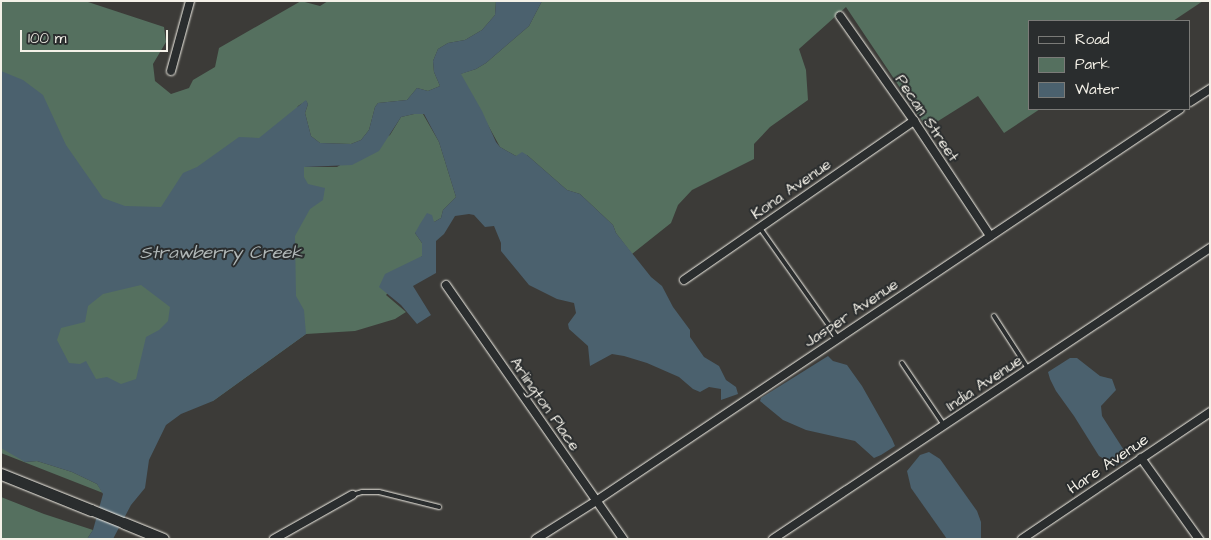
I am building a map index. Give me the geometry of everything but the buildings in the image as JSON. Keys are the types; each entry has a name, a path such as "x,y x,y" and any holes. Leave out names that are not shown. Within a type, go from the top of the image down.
{"main road":[{"path":"1,474 91,510"},
{"path":"124,523 163,539"}],"street":[{"path":"171,70 190,1"},
{"name":"Pecan Street","path":"840,16 914,121 990,236"},
{"path":"1191,101 1210,89"},
{"name":"Jasper Avenue","path":"536,539 596,501 1179,110"},
{"name":"Kona Avenue","path":"684,280 914,121"},
{"name":"India Avenue","path":"774,539 1210,248"},
{"name":"Arlington Place","path":"446,285 623,539"},
{"name":"Hare Avenue","path":"1022,539 1210,412"},
{"path":"1141,458 1199,539"},
{"path":"274,539 352,495"},
{"path":"91,510 124,523"}],"lane":[{"path":"760,228 838,339"},
{"path":"994,316 1029,370"},
{"path":"902,362 945,425"},
{"path":"352,495 362,492 379,492 439,506"}],"green space":[{"path":"1,1 85,1 164,27 166,42 153,64 155,81 171,94 189,88 193,80 215,67 219,48 301,1 320,6 328,1 496,1 495,15 482,30 465,40 448,43 438,49 433,61 434,72 440,86 428,91 417,88 407,100 378,103 375,107 369,130 361,140 351,144 320,143 311,136 305,113 308,104 306,101 298,106 217,297 58,461 4,74 1,71"},
{"path":"542,1 1203,1 1174,20 1028,20 1028,110 1038,110 1004,133 978,96 927,128 846,7 799,49 806,70 808,100 770,127 754,144 754,159 692,190 678,205 671,223 632,254 616,233 613,225 580,194 567,190 527,155 516,156 500,147 460,74 476,69 486,63 529,26"},
{"path":"423,114 439,142 456,197 443,210 441,218 415,233 422,243 422,256 386,295 406,312 395,319 355,331 306,334 213,401 304,167 337,167 390,135 401,117"},
{"path":"1,424 25,462 37,461 72,472 97,484 103,493 1,453"},
{"path":"1,497 93,530 87,539 1,539"}],"water":[{"name":"Strawberry Creek","path":"496,1 542,1 529,26 486,63 461,74 482,111 496,142 500,147 516,156 522,152 527,155 567,190 580,194 613,225 616,233 651,277 662,286 673,307 690,330 690,337 704,357 719,366 726,380 736,387 738,394 721,400 721,389 709,387 700,392 693,389 679,377 647,363 624,356 612,354 590,366 588,346 569,329 568,324 576,313 574,303 557,299 529,285 501,251 501,243 494,226 485,227 474,215 455,216 444,234 436,241 436,273 413,286 431,315 417,324 401,305 379,287 385,274 422,256 422,243 415,233 420,224 427,213 432,215 434,222 441,218 443,210 456,197 439,142 424,114 414,114 401,117 379,151 352,165 304,167 304,177 308,184 325,188 323,200 310,209 295,236 296,296 304,310 306,334 213,401 181,414 166,425 149,460 145,488 131,505 113,539 87,539 93,530 103,494 97,484 72,472 37,461 25,462 1,448 1,71 23,80 43,95 66,145 103,198 125,206 161,207 183,173 197,167 239,137 259,138 306,100 308,104 305,113 311,136 320,143 351,144 361,140 369,130 375,107 378,103 407,100 417,88 428,91 440,86 434,72 433,61 438,49 448,43 465,40 482,30 495,15","holes":["141,285 170,307 168,321 159,330 146,337 136,379 121,384 107,377 96,379 86,361 80,364 69,363 57,340 61,328 85,322 88,306 103,294"]},
{"path":"828,356 833,361 847,365 862,386 892,439 895,446 881,455 874,458 855,441 806,430 783,420 760,401 761,398"},
{"path":"1070,358 1077,358 1100,376 1112,379 1116,390 1101,406 1102,416 1129,458 1116,466 1099,456 1050,379 1048,372"},
{"path":"929,452 940,459 977,511 981,522 981,539 947,539 911,488 907,471 920,455"}]}
